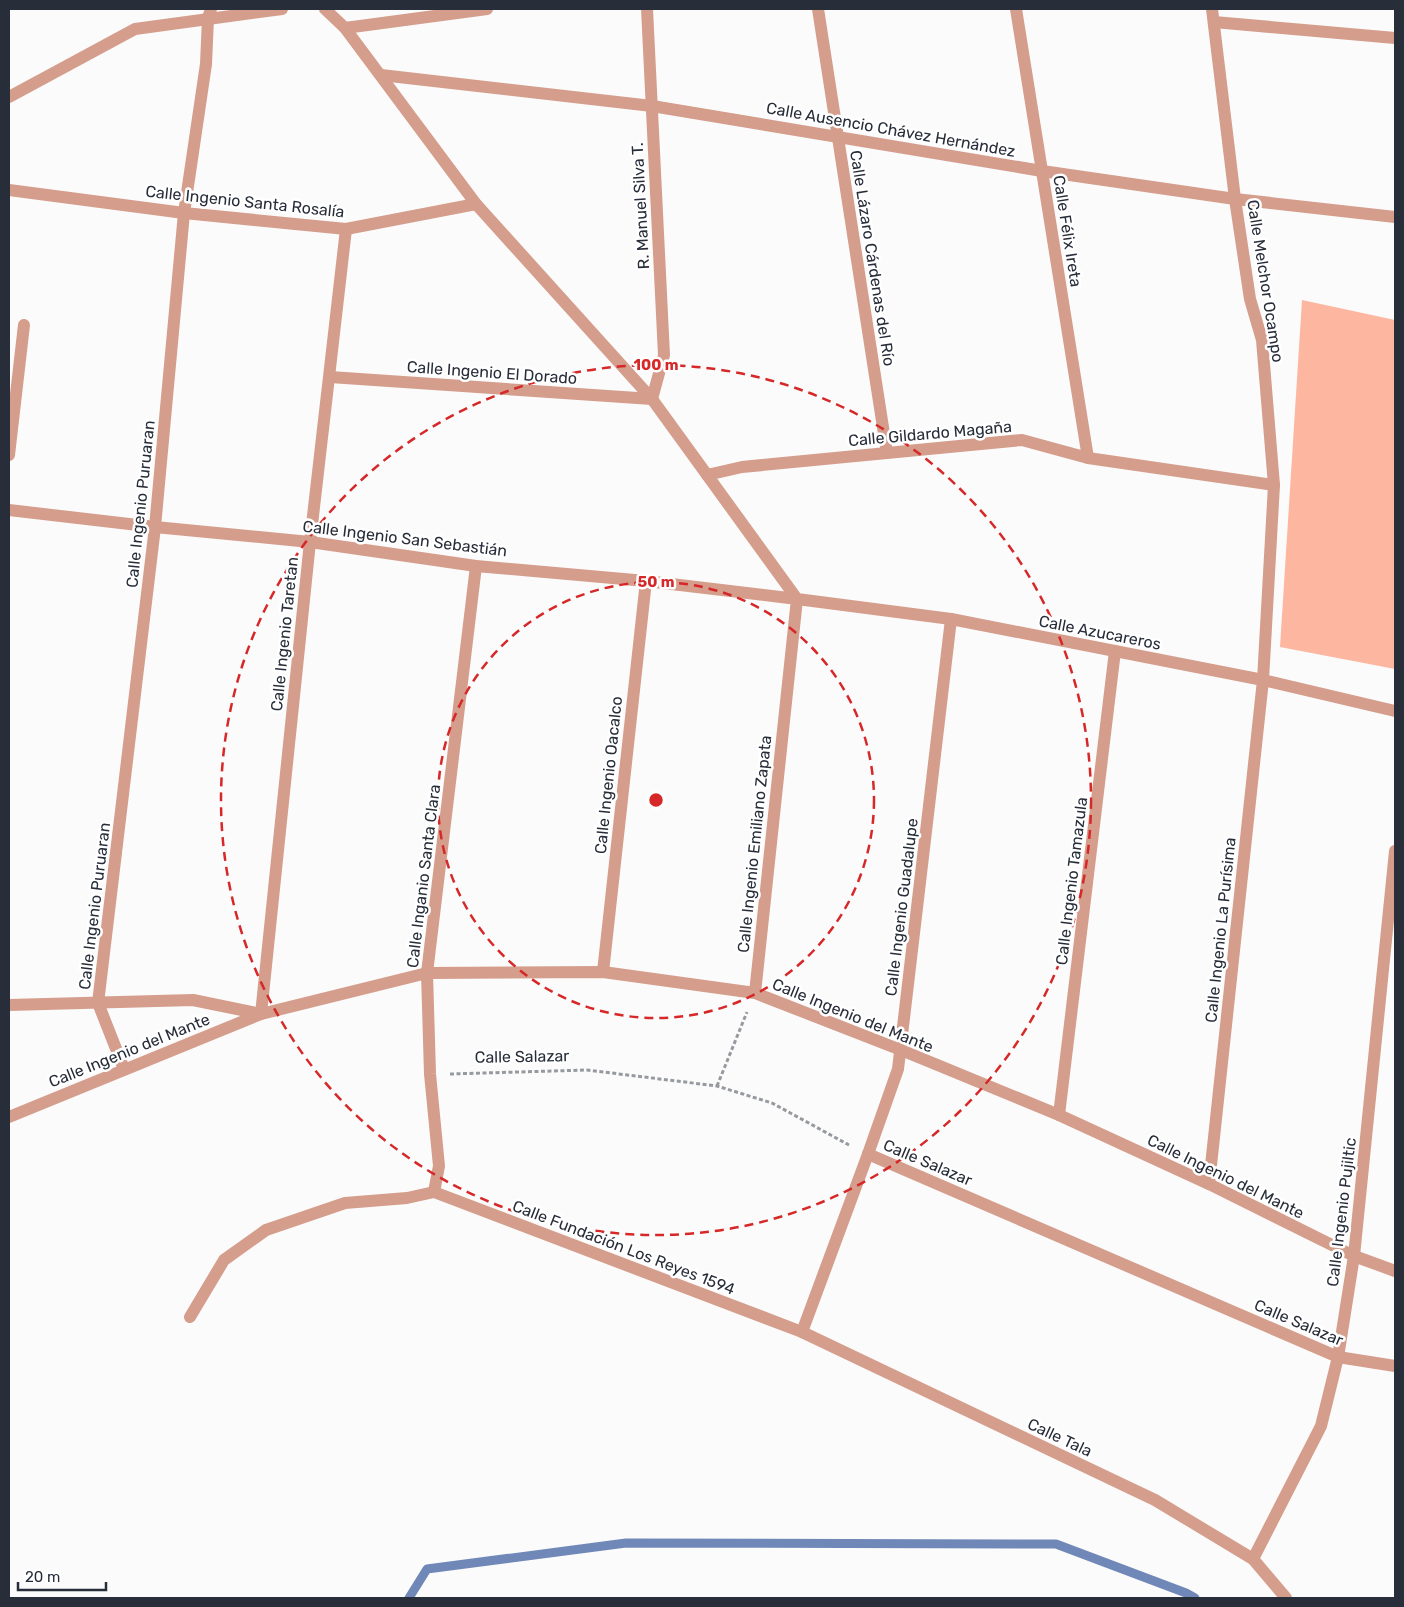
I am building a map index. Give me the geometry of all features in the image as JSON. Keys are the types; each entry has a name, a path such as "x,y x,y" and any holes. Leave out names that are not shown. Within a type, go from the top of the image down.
{"street":[{"path":"9,97 135,29 210,13 282,9"},
{"path":"325,9 346,28 476,204 652,399 797,599"},
{"path":"346,28 487,9"},
{"name":"R. Manuel Silva T.","path":"647,9 664,355 652,399"},
{"name":"Calle Lázaro Cárdenas del Río","path":"818,9 887,453"},
{"name":"Calle Félix Ireta","path":"1016,9 1088,458"},
{"name":"Calle Melchor Ocampo","path":"1212,9 1235,199 1250,299 1262,340 1274,485 1263,680"},
{"name":"Calle Ingenio Puruaran","path":"98,1003 155,527 184,213 206,64 210,13"},
{"path":"1214,22 1395,38"},
{"name":"Calle Ausencio Chávez Hernández","path":"381,75 652,106 1042,171 1235,199 1395,217"},
{"name":"Calle Ingenio Santa Rosalía","path":"9,190 184,213 346,229 476,204"},
{"name":"Calle Ingenio Taretan","path":"261,1014 310,542 346,229"},
{"path":"9,455 24,325"},
{"name":"Calle Ingenio El Dorado","path":"330,377 652,399"},
{"name":"Calle Gildardo Magaña","path":"707,475 742,467 1022,440 1088,458 1274,485"},
{"name":"Calle Ingenio San Sebastián","path":"9,510 310,542 476,566 646,581 797,599"},
{"name":"Calle Inganio Santa Clara","path":"434,1192 439,1166 430,1074 427,973 476,566"},
{"name":"Calle Ingenio Oacalco","path":"603,972 646,581"},
{"name":"Calle Azucareros","path":"797,599 951,619 1263,680 1395,710"},
{"name":"Calle Ingenio Emiliano Zapata","path":"755,993 797,599"},
{"name":"Calle Ingenio Guadalupe","path":"802,1332 898,1068 951,619"},
{"name":"Calle Ingenio Tamazula","path":"1058,1115 1115,651"},
{"name":"Calle Ingenio La Purísima","path":"1209,1184 1263,680"},
{"name":"Calle Ingenio Pujiltic","path":"1253,1559 1321,1426 1338,1357 1354,1256 1395,851"},
{"name":"Calle Ingenio del Mante","path":"9,1117 261,1014 427,973 603,972 755,993 901,1050 1058,1115 1209,1184 1354,1256 1395,1272"},
{"name":"Calle Ingenio del Mante","path":"9,1005 193,1000 261,1014"},
{"path":"98,1003 124,1069"},
{"name":"Calle Salazar","path":"868,1154 1338,1357 1395,1366"},
{"path":"190,1317 224,1260 266,1230 345,1204 407,1198 434,1192"},
{"name":"Calle Fundación Los Reyes 1594","path":"434,1192 802,1332"},
{"name":"Calle Tala","path":"802,1332 1155,1500 1253,1559 1286,1598"}],"path":[{"path":"717,1086 755,993"},
{"name":"Calle Salazar","path":"430,1074 587,1070 717,1086 772,1103 868,1154"}],"shaded area":[{"path":"1302,300 1395,320 1395,669 1280,647"}],"waterway":[{"path":"409,1598 427,1569 626,1543 1056,1544 1195,1598"}]}
